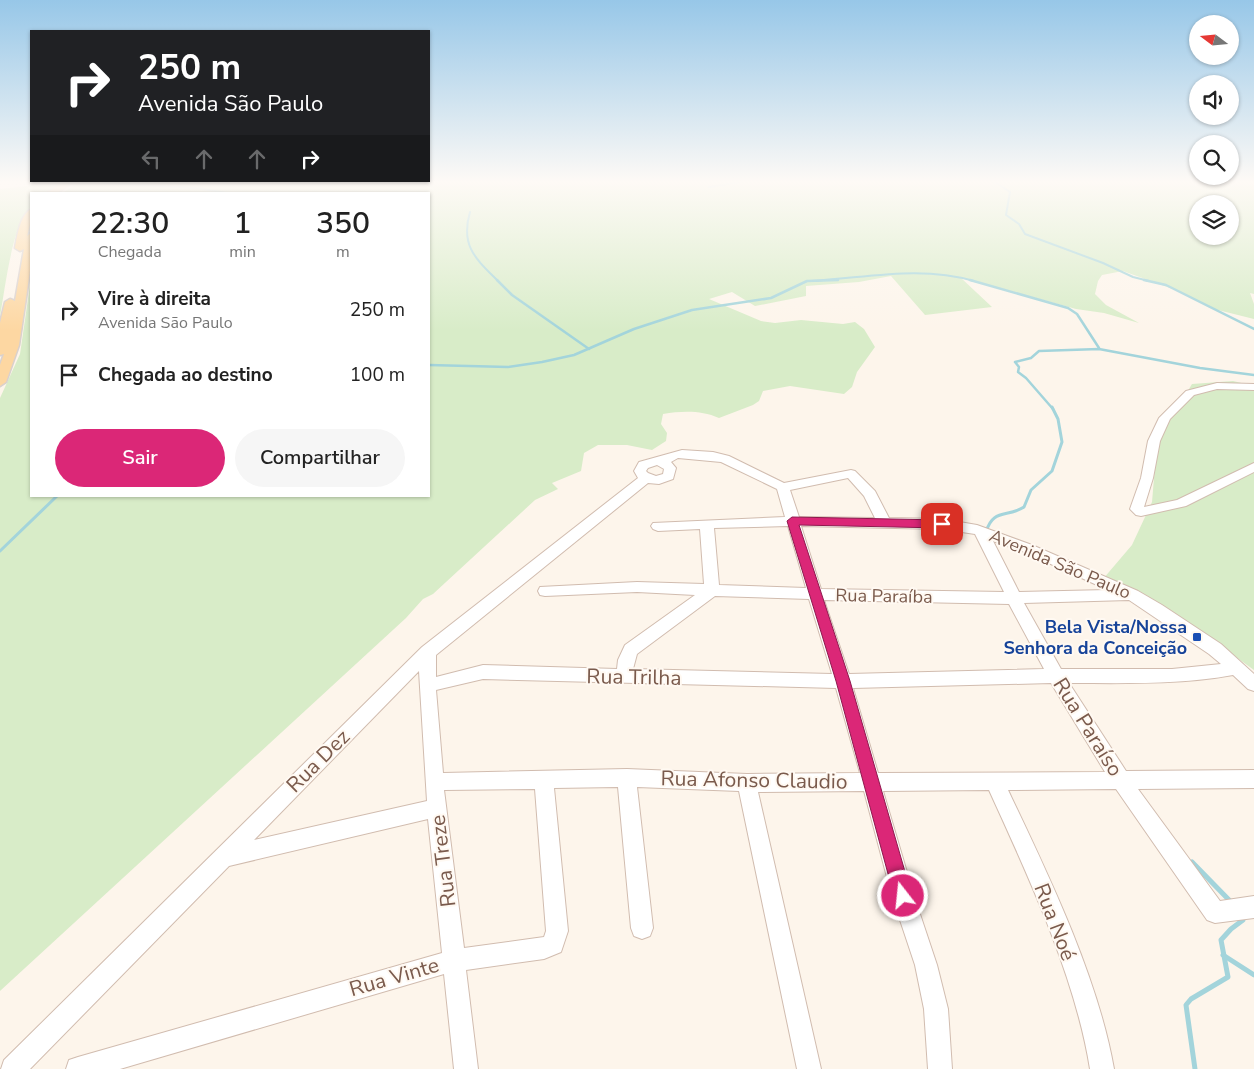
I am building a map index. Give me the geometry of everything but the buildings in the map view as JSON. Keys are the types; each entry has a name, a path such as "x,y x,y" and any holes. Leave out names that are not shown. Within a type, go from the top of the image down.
{"main road":[{"path":"0,351 2,328 23,232"},
{"path":"0,382 13,345 30,242"}],"street":[{"path":"1254,387 1217,386 1190,392 1165,418 1158,431 1137,509 1141,512 1181,503 1254,467"},
{"name":"Rua Dez","path":"13,1069 428,652 646,478 658,480 669,476 670,468 662,462 675,454 713,456 725,459 783,487"},
{"path":"885,524 870,494 852,474 783,487 843,681 870,781 928,974 936,1009 940,1069"},
{"name":"Avenida São Paulo","path":"658,526 792,521 942,524 981,531 1026,548 1133,595 1187,629 1254,684"},
{"path":"624,677 626,660 631,650 712,590 707,525"},
{"name":"Rua Paraíso","path":"981,531 1056,676 1120,780 1214,912 1254,907"},
{"name":"Rua Paraíba","path":"545,591 637,587 815,594 1014,598 1133,595"},
{"name":"Rua Treze","path":"428,652 427,686 436,808 455,960 466,1069"},
{"name":"Rua Trilha","path":"427,686 483,672 843,681 1056,676 1172,676 1202,674 1236,668"},
{"path":"627,778 642,928"},
{"name":"Rua Afonso Claudio","path":"434,782 627,778 747,783 1254,779"},
{"name":"Rua Vinte","path":"78,1069 455,960 539,949 553,944 556,931 544,779"},
{"name":"Rua Noé","path":"994,780 1029,858 1065,946 1094,1028 1102,1069"},
{"path":"747,783 809,1069"},
{"path":"222,858 436,808"}],"green space":[{"path":"0,232 17,232 7,274 0,316"},
{"path":"430,232 1189,232 1189,245 1239,245 1239,232 1254,232 1254,294 1250,293 1254,304 1254,319 1210,308 1181,292 1123,271 1102,275 1098,281 1095,294 1106,305 1139,323 1104,313 1076,309 960,277 992,307 925,315 891,276 859,282 806,286 806,296 755,306 732,292 709,299 761,321 775,323 801,320 843,324 855,322 864,329 875,347 857,372 852,387 844,394 790,386 763,391 759,401 753,405 719,418 691,412 663,414 661,424 667,433 666,441 652,450 627,445 598,445 584,453 581,471 552,483 558,489 535,500 433,594 423,599 406,618 0,991 0,398 20,354 30,285 30,497 430,497"},
{"path":"1233,381 1254,386 1254,670 1172,611 1103,579 1132,545 1152,502 1157,442 1192,384"}],"waterway":[{"path":"467,232 472,251 483,266 512,295 589,349"},
{"path":"1024,232 1133,277 1149,281"},
{"path":"813,281 913,273 954,276 970,280"},
{"path":"813,281 838,280"},
{"path":"970,280 974,281"},
{"path":"970,280 1068,308 1077,314 1099,348"},
{"path":"1144,280 1166,285 1254,329"},
{"path":"589,349 634,329 692,310 771,298 807,281 813,281"},
{"path":"430,365 508,367 574,355 589,349"},
{"path":"1053,409 1026,378 1018,372 1019,367 1015,362 1031,358 1039,351 1099,349 1200,368 1254,375"},
{"path":"986,532 989,524 997,516 1024,507 1031,490 1052,471 1062,442 1058,419 1053,409"},
{"path":"0,551 56,497"},
{"path":"1192,862 1231,902"},
{"path":"1224,956 1221,940 1243,920 1243,917"},
{"path":"1195,1069 1186,1005 1191,999 1228,977 1224,956"},
{"path":"1224,956 1254,975"}],"place":[{"name":"Bela Vista/Nossa Senhora da Conceição","path":"1197,637"}],"route":[{"path":"903,896 843,681 792,521 942,524"}]}
